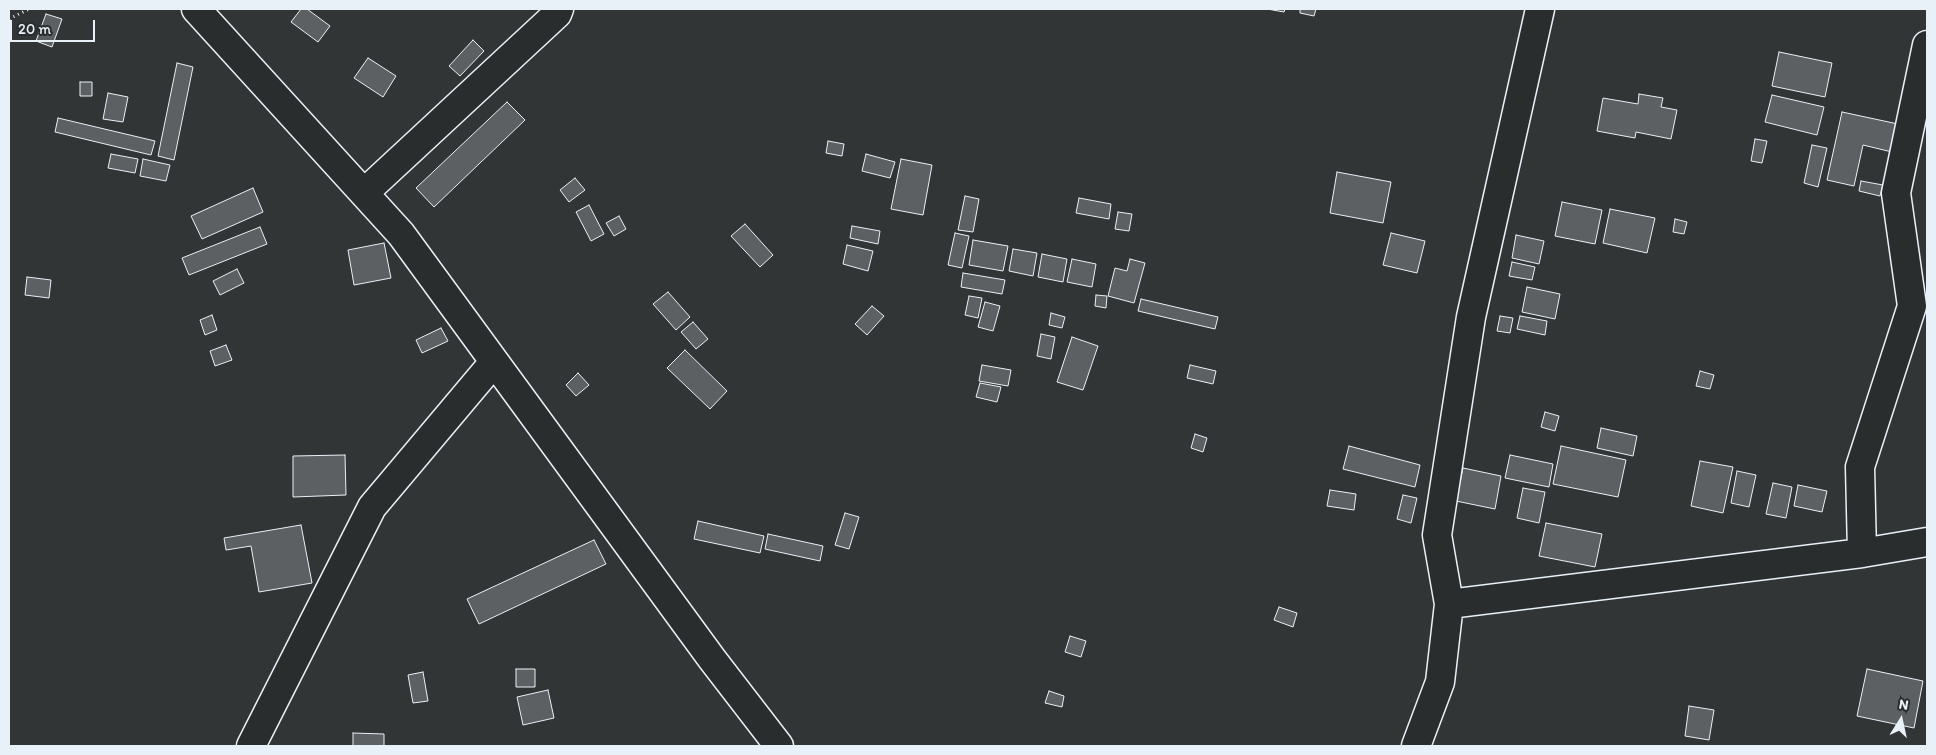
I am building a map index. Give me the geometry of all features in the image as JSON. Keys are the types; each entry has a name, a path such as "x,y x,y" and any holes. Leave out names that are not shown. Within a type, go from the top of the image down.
{"street":[{"path":"196,9 401,234 700,642 779,746"},
{"path":"364,193 557,14 559,9"},
{"path":"1416,746 1440,682 1449,604 1437,535 1470,317 1540,9"},
{"path":"1862,553 1860,468 1912,306 1896,193 1927,45"},
{"path":"251,746 372,507 494,362"},
{"path":"1449,604 1862,553 1927,542"}],"path":[{"path":"9,19 29,9"}],"building":[{"path":"301,9 307,9 330,26 318,42 291,22"},
{"path":"1267,9 1285,9 1284,12"},
{"path":"1300,9 1316,9 1314,16 1300,13"},
{"path":"46,14 62,19 52,47 36,41"},
{"path":"473,40 484,51 460,76 449,66"},
{"path":"1779,52 1832,63 1825,97 1772,86"},
{"path":"368,58 396,76 383,97 354,78"},
{"path":"177,63 193,67 174,160 158,156"},
{"path":"80,82 92,82 92,96 80,96"},
{"path":"108,93 128,97 123,122 103,119"},
{"path":"1639,94 1663,98 1661,107 1677,110 1671,139 1636,132 1635,138 1597,131 1603,98 1638,104"},
{"path":"1772,95 1824,107 1817,135 1765,122"},
{"path":"507,102 525,120 434,207 416,188"},
{"path":"1842,112 1898,124 1892,152 1863,145 1854,186 1827,180"},
{"path":"58,118 155,141 151,155 55,132"},
{"path":"1755,139 1767,141 1762,163 1751,161"},
{"path":"828,141 844,144 842,156 826,153"},
{"path":"1812,145 1827,148 1818,187 1804,183"},
{"path":"111,154 138,159 135,173 108,168"},
{"path":"866,154 895,162 890,178 862,171"},
{"path":"143,159 170,165 166,181 140,176"},
{"path":"901,159 932,165 923,215 891,209"},
{"path":"1337,172 1391,182 1383,223 1330,213"},
{"path":"575,178 585,190 569,202 560,190"},
{"path":"1861,181 1883,185 1880,196 1859,191"},
{"path":"253,188 263,212 202,239 191,216"},
{"path":"965,196 979,199 973,232 958,230"},
{"path":"1079,198 1111,204 1109,219 1076,213"},
{"path":"1562,202 1602,210 1595,244 1555,236"},
{"path":"589,205 604,234 591,241 576,212"},
{"path":"1610,209 1655,218 1647,253 1603,243"},
{"path":"1118,212 1132,214 1129,231 1115,229"},
{"path":"619,216 626,229 614,236 606,223"},
{"path":"1675,219 1687,222 1684,234 1673,232"},
{"path":"745,224 773,255 760,267 731,236"},
{"path":"852,226 880,231 878,244 850,238"},
{"path":"260,227 267,244 189,275 182,258"},
{"path":"955,233 969,236 962,268 948,265"},
{"path":"1391,233 1425,241 1417,273 1383,265"},
{"path":"1516,235 1544,241 1539,264 1512,258"},
{"path":"973,240 1008,246 1003,271 969,265"},
{"path":"384,243 391,278 354,285 348,250"},
{"path":"847,245 873,251 868,271 843,264"},
{"path":"1013,249 1037,253 1033,276 1009,271"},
{"path":"1042,254 1067,259 1063,282 1038,277"},
{"path":"1072,259 1096,264 1092,287 1067,282"},
{"path":"1130,259 1145,263 1134,303 1108,296 1115,268 1127,271"},
{"path":"1512,262 1535,267 1532,280 1509,276"},
{"path":"237,269 244,283 220,295 213,281"},
{"path":"963,273 1005,280 1002,294 961,287"},
{"path":"27,277 51,280 49,298 25,295"},
{"path":"1527,287 1560,294 1555,319 1522,312"},
{"path":"668,292 690,317 676,330 653,304"},
{"path":"1096,295 1107,296 1106,308 1095,306"},
{"path":"969,296 982,298 978,318 965,315"},
{"path":"1141,299 1218,317 1215,329 1138,311"},
{"path":"985,302 1000,306 993,331 978,327"},
{"path":"872,306 884,316 867,335 855,324"},
{"path":"1051,313 1065,317 1062,328 1049,325"},
{"path":"212,315 217,330 205,335 200,320"},
{"path":"1500,316 1513,318 1510,333 1497,331"},
{"path":"1520,316 1547,321 1545,335 1517,329"},
{"path":"693,322 708,339 696,349 681,332"},
{"path":"441,328 448,341 422,353 416,340"},
{"path":"1041,334 1055,337 1051,359 1037,356"},
{"path":"1072,337 1098,346 1083,390 1057,382"},
{"path":"226,345 232,360 215,366 210,351"},
{"path":"685,350 727,391 710,409 667,368"},
{"path":"982,365 1011,370 1008,386 979,381"},
{"path":"1190,365 1216,371 1213,384 1187,378"},
{"path":"1700,371 1714,375 1710,389 1696,386"},
{"path":"578,373 589,385 576,396 566,385"},
{"path":"980,383 1001,387 997,402 976,397"},
{"path":"1545,412 1559,416 1555,431 1541,427"},
{"path":"1601,428 1637,436 1633,456 1597,448"},
{"path":"1195,434 1207,438 1203,452 1191,448"},
{"path":"1349,446 1420,465 1415,487 1343,469"},
{"path":"1561,446 1626,460 1618,497 1553,484"},
{"path":"345,455 346,495 293,497 293,456"},
{"path":"1510,455 1553,464 1549,487 1505,478"},
{"path":"1700,461 1733,467 1723,513 1691,506"},
{"path":"1463,468 1501,476 1495,509 1456,501"},
{"path":"1737,471 1756,475 1749,507 1731,503"},
{"path":"1773,483 1792,487 1786,518 1766,514"},
{"path":"1798,485 1827,491 1822,512 1794,506"},
{"path":"1523,488 1545,492 1539,523 1517,518"},
{"path":"1330,490 1356,494 1354,510 1327,506"},
{"path":"1403,495 1417,498 1411,523 1397,519"},
{"path":"845,513 859,517 849,549 835,545"},
{"path":"698,521 764,536 760,553 694,539"},
{"path":"1546,523 1602,534 1595,567 1539,556"},
{"path":"301,525 312,583 259,592 251,546 226,550 224,538"},
{"path":"768,534 823,546 820,561 765,549"},
{"path":"594,540 606,564 479,624 467,599"},
{"path":"1279,607 1297,613 1293,627 1274,620"},
{"path":"1070,636 1086,641 1081,657 1065,652"},
{"path":"516,669 535,669 535,687 516,687"},
{"path":"1867,669 1923,681 1914,728 1857,716"},
{"path":"423,672 428,701 413,703 408,675"},
{"path":"548,690 554,718 523,725 517,697"},
{"path":"1049,691 1064,696 1062,707 1045,703"},
{"path":"1689,706 1714,710 1709,740 1685,736"},
{"path":"353,733 384,734 384,746 353,746"}]}
